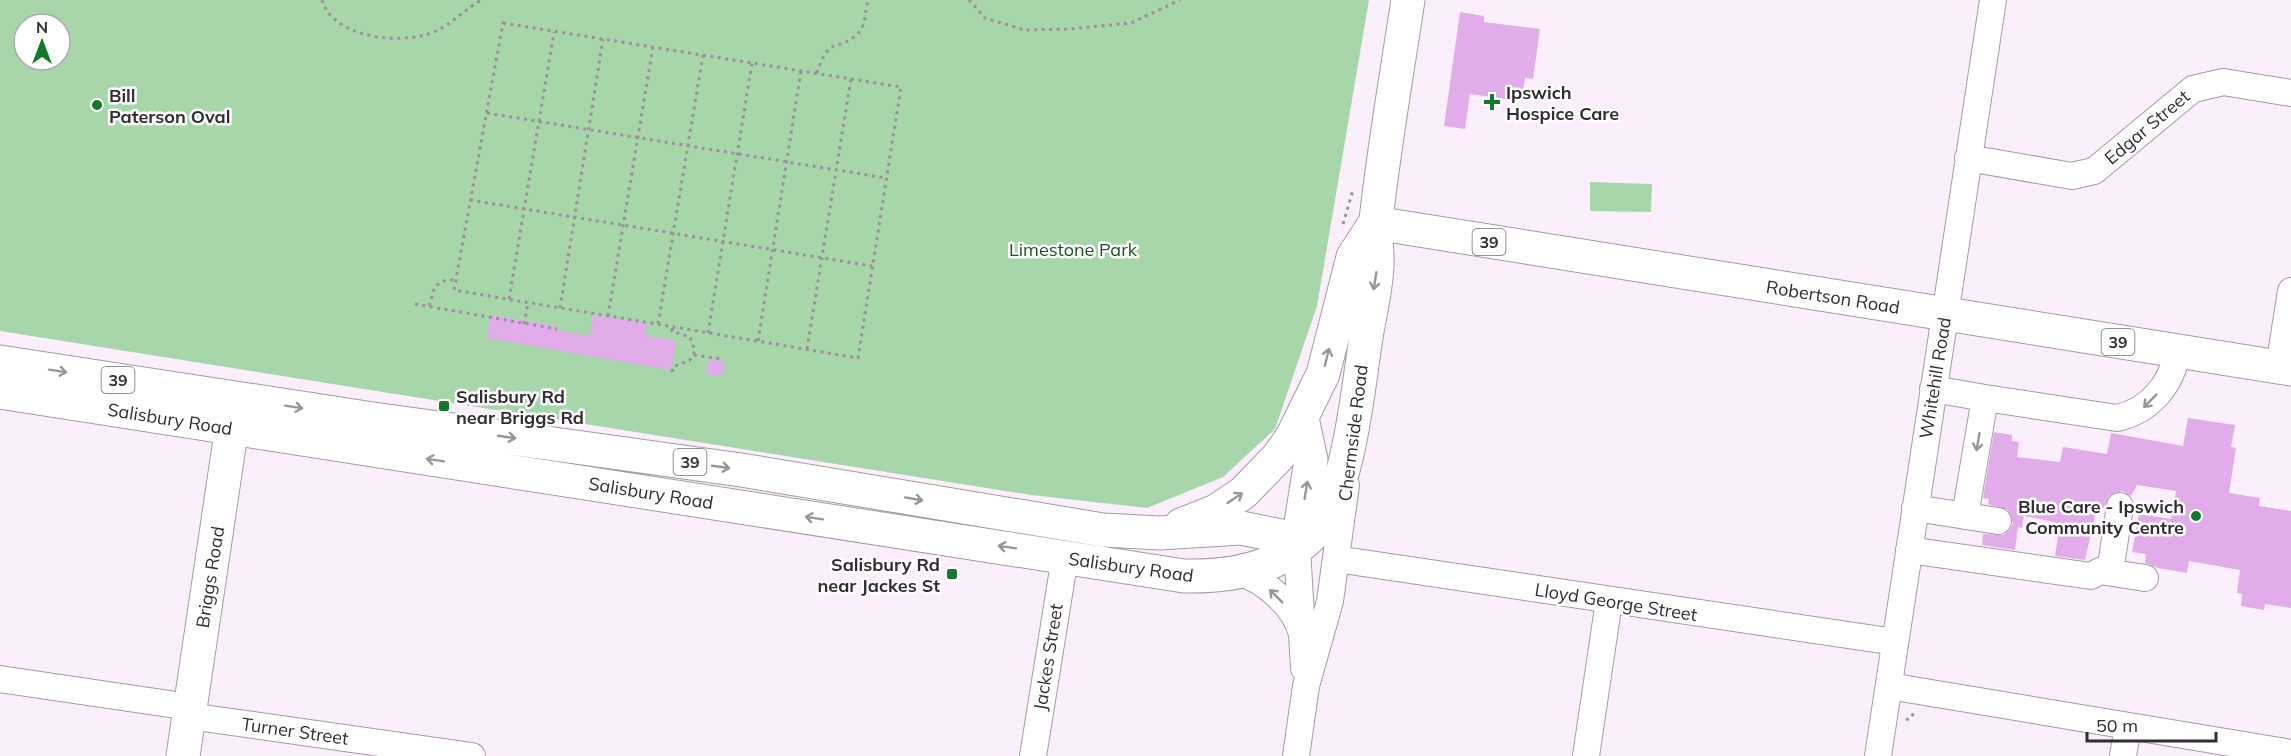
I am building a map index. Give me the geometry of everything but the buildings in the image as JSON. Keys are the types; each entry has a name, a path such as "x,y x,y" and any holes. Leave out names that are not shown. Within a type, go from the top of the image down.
{"main road":[{"name":"Chermside Road","path":"1352,428 1377,266 1375,223 1408,0"},
{"name":"Chermside Road","path":"1297,548 1311,460 1304,414 1323,374 1353,257 1375,223"},
{"name":"Robertson Road","path":"1375,223 1944,316 2285,368"},
{"name":"Salisbury Road","path":"0,362 234,413 1184,576 1211,577 1238,572 1265,565 1297,548 1314,533 1332,502 1352,428"},
{"name":"Salisbury Road","path":"0,392 234,413 741,470 1071,525 1142,533 1241,528 1281,536 1297,548"},
{"name":"Briggs Road","path":"183,756 234,413"},
{"name":"Salisbury Road","path":"1142,533 1199,518 1243,494 1278,457 1304,414"},
{"path":"1065,557 1071,525"}],"street":[{"name":"Whitehill Road","path":"1878,756 1992,0"},
{"name":"Edgar Street","path":"1968,158 2072,176 2094,171 2193,88 2223,82 2291,93"},
{"path":"2285,368 2291,291"},
{"path":"1933,389 2117,418 2129,416 2144,408 2159,392 2175,368 2177,351"},
{"path":"1965,516 1985,398"},
{"name":"Chermside Road","path":"1310,638 1329,601 1352,428"},
{"path":"2110,572 2120,506"},
{"path":"1915,508 1998,521"},
{"name":"Chermside Road","path":"1296,756 1310,638 1297,548"},
{"path":"1909,550 2091,576 2100,571 2145,578"},
{"name":"Jackes Street","path":"1033,756 1065,557"},
{"name":"Lloyd George Street","path":"1336,560 1895,642"},
{"path":"1238,572 1253,576 1265,585 1288,609 1310,638"},
{"path":"1586,756 1609,601"},
{"name":"Turner Street","path":"0,679 472,756"},
{"path":"1889,686 2291,753"},
{"path":"2123,756 2128,726"}],"path":[{"path":"321,0 334,21 351,30 394,38 435,31 482,0"},
{"path":"817,73 824,53 832,45 847,41 859,33 864,25 868,0"},
{"path":"969,0 985,18 1025,30 1079,29 1131,23 1180,0"},
{"path":"503,23 801,71 901,87 858,358 454,290 503,23"},
{"path":"509,299 554,31"},
{"path":"560,308 603,39"},
{"path":"608,316 653,47"},
{"path":"658,324 702,55"},
{"path":"708,333 752,63"},
{"path":"758,341 801,71"},
{"path":"807,349 851,79"},
{"path":"486,113 886,178"},
{"path":"470,200 872,266"},
{"path":"429,306 435,286 446,280 456,280"},
{"path":"524,324 528,303"},
{"path":"416,304 557,329"},
{"path":"672,372 673,367 685,364 694,355 695,347 690,337 672,331 673,327"},
{"path":"694,355 721,359"}],"green space":[{"name":"Limestone Park","path":"0,0 1369,0 1317,306 1275,429 1223,477 1147,508 1031,495 0,331"},
{"path":"1590,182 1652,184 1651,212 1590,211"}],"place":[{"name":"Ipswich Hospice Care","path":"1492,102"},
{"name":"Bill Paterson Oval","path":"97,105"},
{"name":"Salisbury Rd near Briggs Rd","path":"444,406"},
{"name":"Blue Care - Ipswich Community Centre","path":"2196,516"},
{"name":"Salisbury Rd near Jackes St","path":"952,574"}]}
